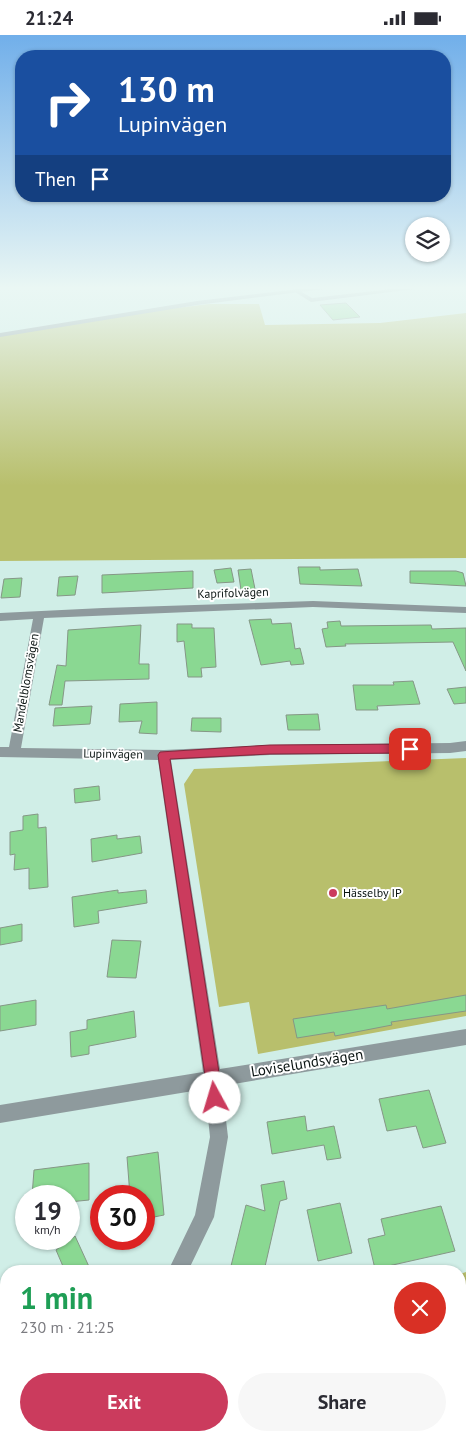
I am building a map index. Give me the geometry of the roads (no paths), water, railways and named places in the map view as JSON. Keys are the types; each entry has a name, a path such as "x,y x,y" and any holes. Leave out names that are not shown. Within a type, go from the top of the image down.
{"street":[{"name":"Kaprifolvägen","path":"0,617 313,604 466,610"},
{"name":"Mandelblomsvägen","path":"14,752 39,615"},
{"name":"Lupinvägen","path":"0,752 164,755 270,750 450,748 466,746"},
{"path":"164,755 213,1078 219,1137 204,1217 181,1265"},
{"name":"Loviselundsvägen","path":"0,1114 466,1037"}],"place":[{"name":"Hässelby IP","path":"333,893"}]}
